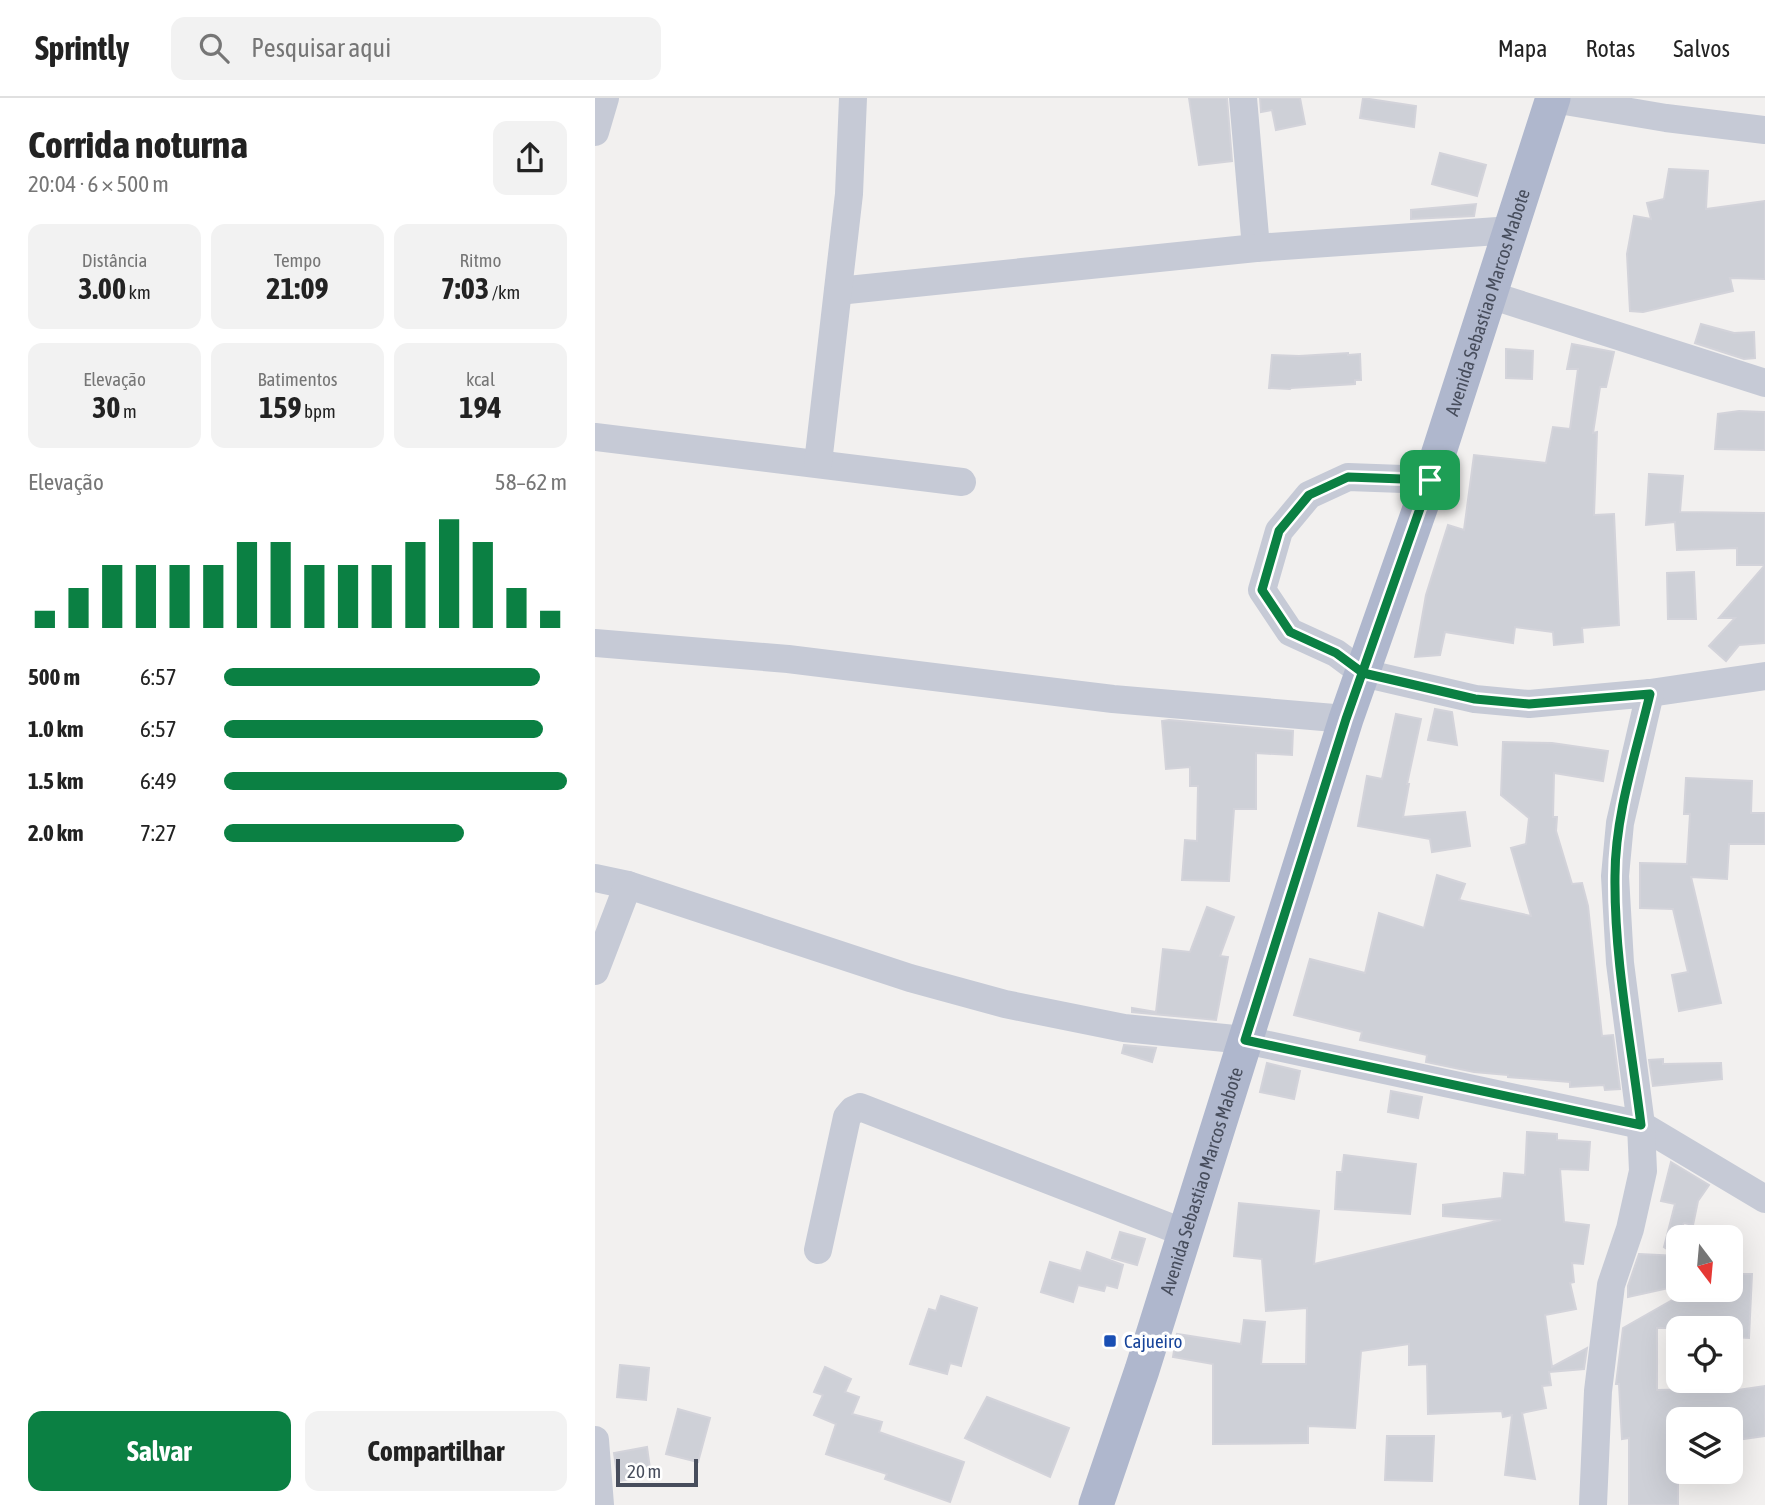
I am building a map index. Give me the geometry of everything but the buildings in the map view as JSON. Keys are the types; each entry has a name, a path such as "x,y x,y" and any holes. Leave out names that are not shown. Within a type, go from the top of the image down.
{"main road":[{"name":"Avenida Sebastiao Marcos Mabote","path":"1096,1505 1185,1233 1346,719 1430,480 1553,99"}],"street":[{"path":"595,132 605,98"},
{"path":"818,463 849,194 853,98"},
{"path":"1244,98 1256,248"},
{"path":"1553,99 1666,118 1765,130"},
{"path":"838,291 1256,248 1512,230"},
{"path":"1490,295 1765,383"},
{"path":"595,437 962,482"},
{"path":"1430,480 1348,477 1309,495 1279,531 1262,590 1290,632 1336,653 1363,673 1475,699 1529,704 1650,694 1765,676"},
{"path":"595,643 788,659 1113,699 1346,719"},
{"path":"1593,1505 1598,1391 1611,1285 1630,1229 1643,1171 1641,1125 1621,962 1615,876 1620,823 1650,694"},
{"path":"595,878 628,886 911,978 1005,1004 1123,1028 1245,1040 1641,1125 1765,1199"},
{"path":"595,971 628,886"},
{"path":"818,1250 847,1117 860,1107 1185,1233"},
{"path":"1736,1181 1765,1173"},
{"path":"595,1440 600,1505"}],"place":[{"name":"Cajueiro","path":"1110,1341"}],"route":[{"path":"1430,480 1348,477 1309,495 1279,531 1262,590 1290,632 1336,653 1363,673 1475,699 1529,704 1650,694 1620,823 1615,876 1621,962 1641,1125 1245,1040 1346,719 1363,673 1430,480"}]}
